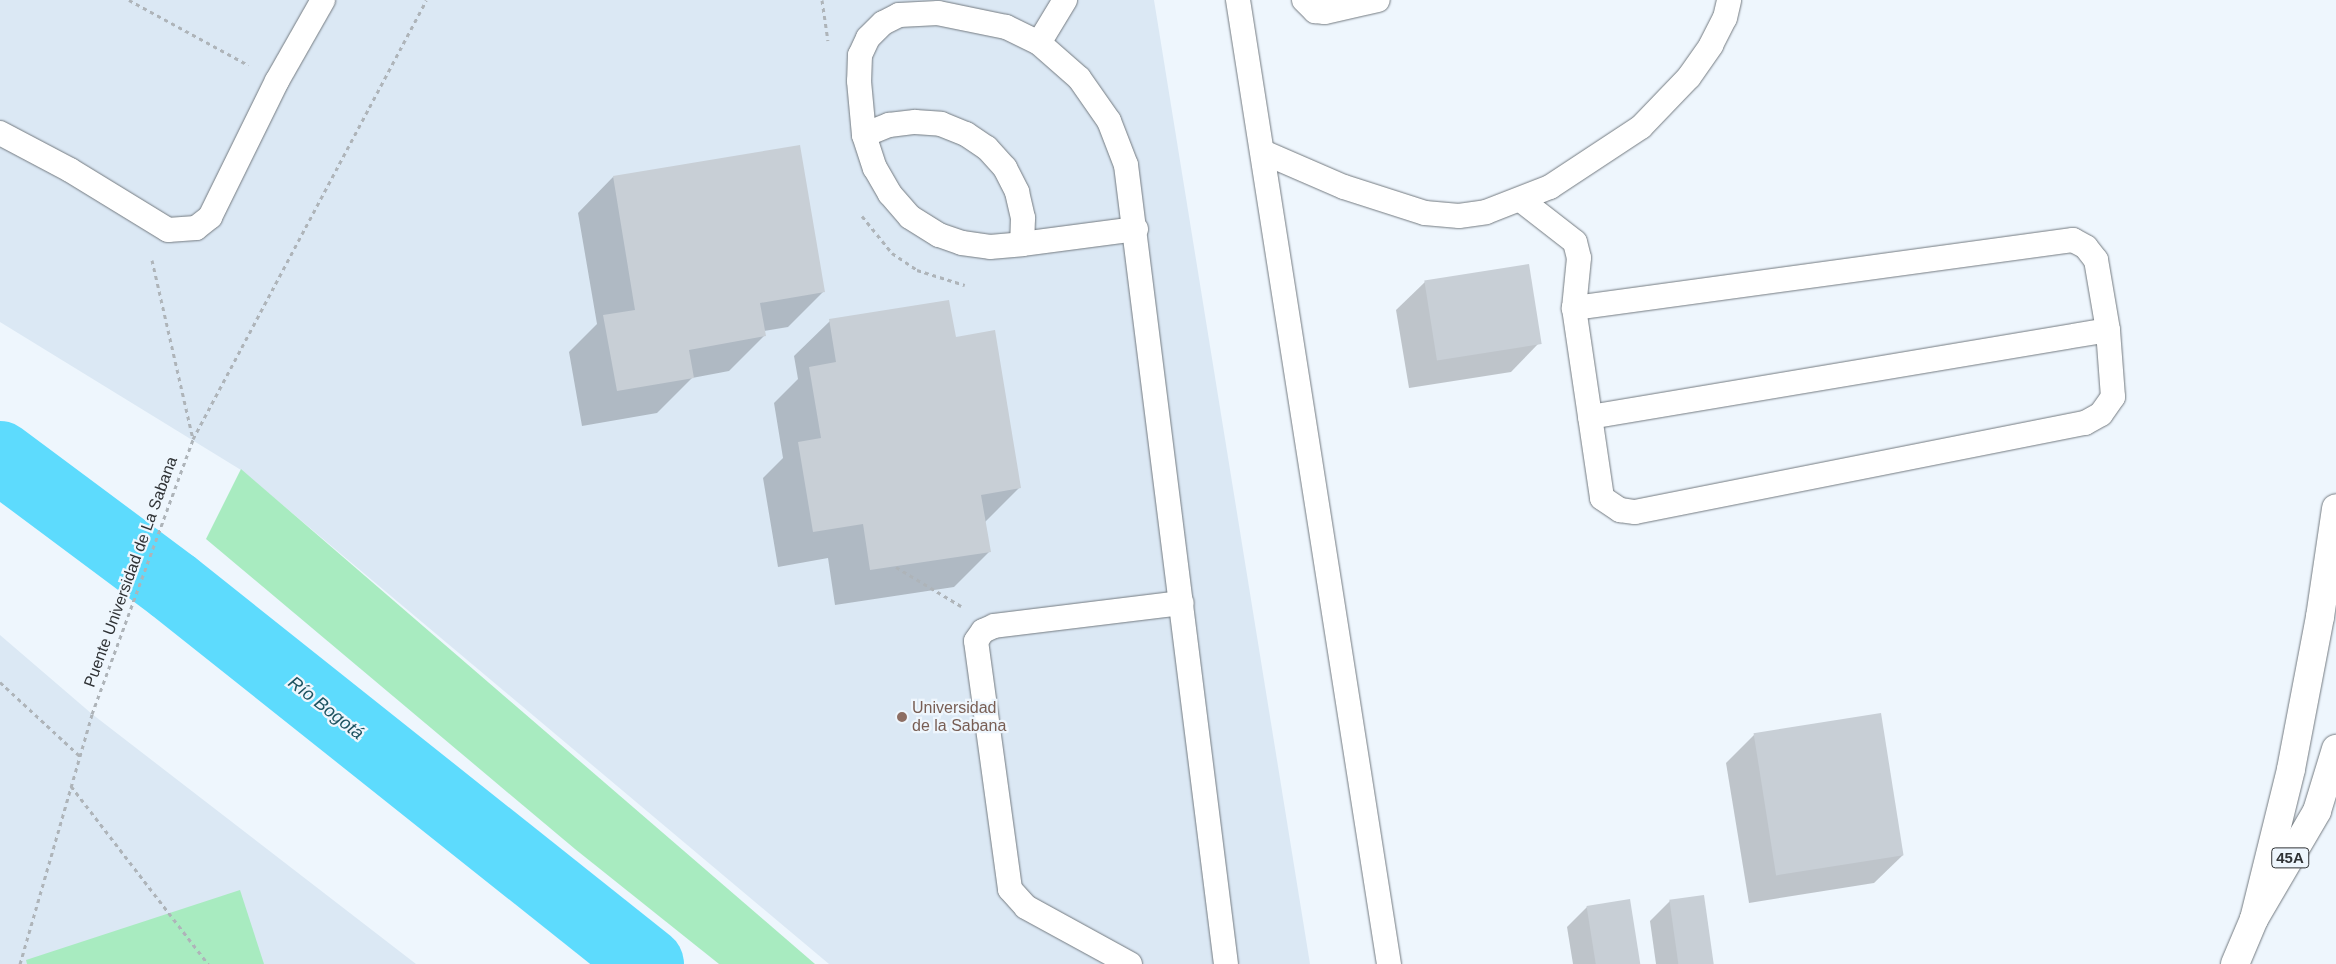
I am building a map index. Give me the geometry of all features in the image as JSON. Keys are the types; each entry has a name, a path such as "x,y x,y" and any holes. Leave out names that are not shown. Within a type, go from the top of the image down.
{"highway":[{"path":"2254,919 2291,769 2320,617 2336,508"},
{"name":"45A","path":"2235,964 2254,919 2317,812 2336,749"}],"lane":[{"path":"0,133 168,230 180,231 196,228 210,217 277,81 323,0"},
{"path":"1039,43 1065,0"},
{"path":"1238,0 1389,964"},
{"path":"1304,0 1315,11 1325,12 1378,0"},
{"path":"1263,152 1344,187 1424,213 1477,213 1521,200 1550,187 1610,150 1666,104 1711,46 1725,18 1728,0"},
{"path":"1136,229 990,247 962,243 939,235 910,216 890,194 875,168 864,135 859,81 860,55 868,38 883,23 899,15 938,13 1006,27 1039,43 1080,78 1109,121 1126,165 1136,229 1226,964"},
{"path":"864,135 889,125 915,122 941,124 966,134 987,148 1005,168 1016,192 1023,218 1022,244"},
{"path":"1521,200 1575,242 1579,258 1574,308 1602,498 1620,510 1635,512 2085,423 2102,414 2113,396 2108,330 2096,260 2086,247 2074,240 1574,308"},
{"path":"1590,418 2108,330"},
{"path":"1130,964 1026,907 1010,889 976,641 983,631 994,626 1182,602"}],"path":[{"path":"129,0 277,81"},
{"name":"Puente Universidad de La Sabana","path":"20,964 92,714 193,440 426,0"},
{"path":"141,213 193,440"},
{"path":"896,567 994,626"},
{"path":"0,682 80,756"},
{"path":"71,786 208,964"}],"shaded area":[{"name":"Universidad de la Sabana","path":"0,0 1154,0 1310,964 829,964 241,470 0,322"},
{"path":"0,635 92,714 416,964 0,964"}],"green space":[{"path":"241,469 815,964 719,964 575,849 206,539"},
{"path":"240,890 264,964 27,964 26,960"}],"building":[{"path":"800,145 825,292 760,303 766,336 689,350 694,378 617,391 603,315 635,310 613,176"},
{"path":"1529,264 1542,344 1437,361 1424,281"},
{"path":"949,300 956,337 995,330 1021,488 981,495 991,552 870,570 863,524 813,532 798,442 821,438 809,367 836,362 829,319"},
{"path":"1881,713 1904,855 1776,875 1754,733"},
{"path":"1704,895 1714,964 1678,964 1669,900"},
{"path":"1630,899 1640,964 1596,964 1587,906"}],"waterway":[{"name":"Río Bogotá","path":"0,457 173,586 648,964"}],"place":[{"name":"Universidad de la Sabana","path":"902,717"}]}
